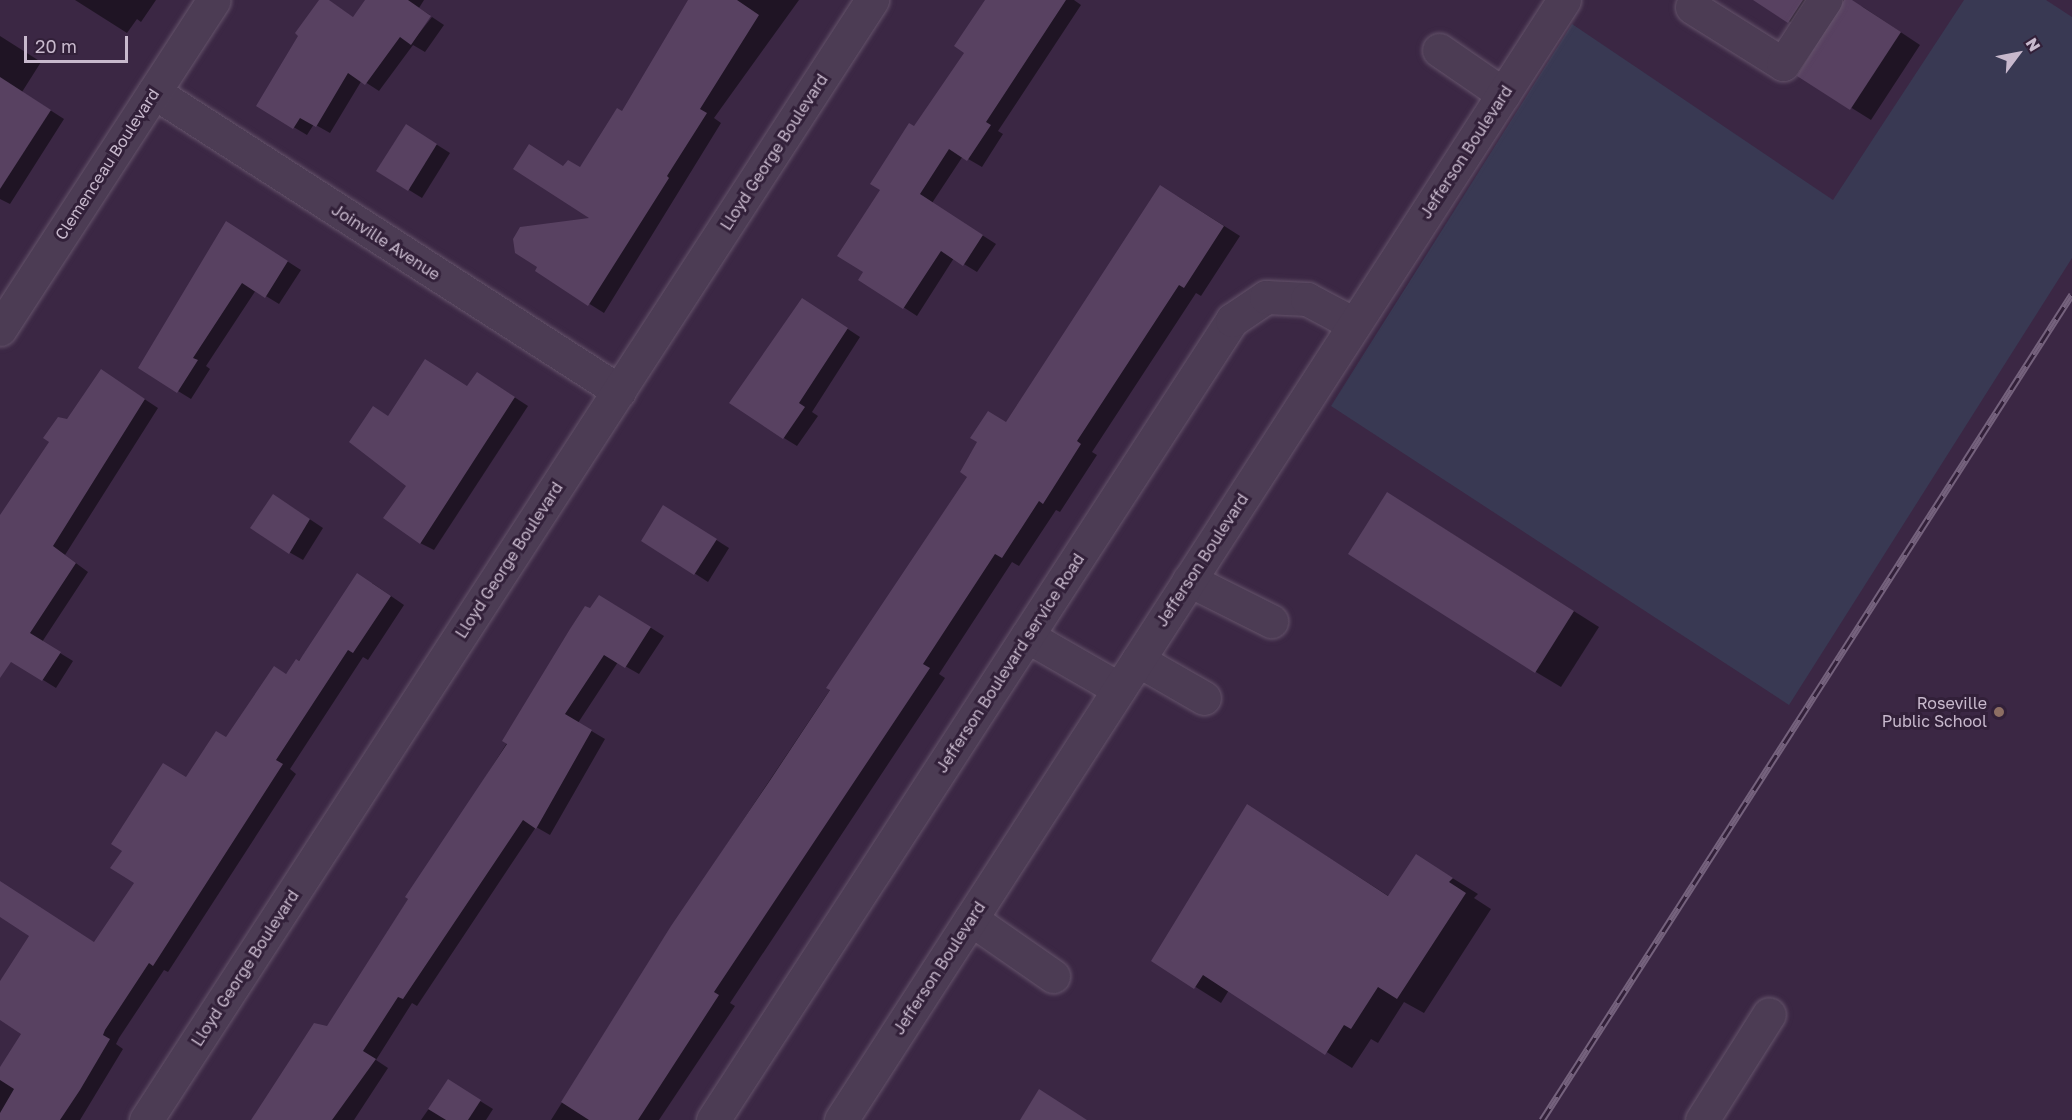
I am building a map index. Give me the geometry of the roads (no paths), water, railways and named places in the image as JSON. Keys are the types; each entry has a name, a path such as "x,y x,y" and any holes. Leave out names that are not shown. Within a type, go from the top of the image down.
{"street":[{"name":"Clemenceau Boulevard","path":"0,329 214,0"},
{"name":"Lloyd George Boulevard","path":"146,1120 872,0"},
{"name":"Jefferson Boulevard","path":"841,1120 1564,0"},
{"path":"1691,2 1783,63 1825,0"},
{"path":"1439,50 1503,94"},
{"name":"Joinville Avenue","path":"154,92 619,391"},
{"name":"Jefferson Boulevard service Road","path":"713,1120 1232,320 1266,297 1307,299 1354,324"},
{"path":"1189,580 1271,621"},
{"path":"1027,636 1119,689"},
{"path":"1138,660 1204,698"},
{"path":"971,919 1053,976"},
{"path":"1702,1120 1769,1014"}],"railway":[{"path":"1542,1120 2072,294"}],"place":[{"name":"Roseville Public School","path":"1999,712"}]}
